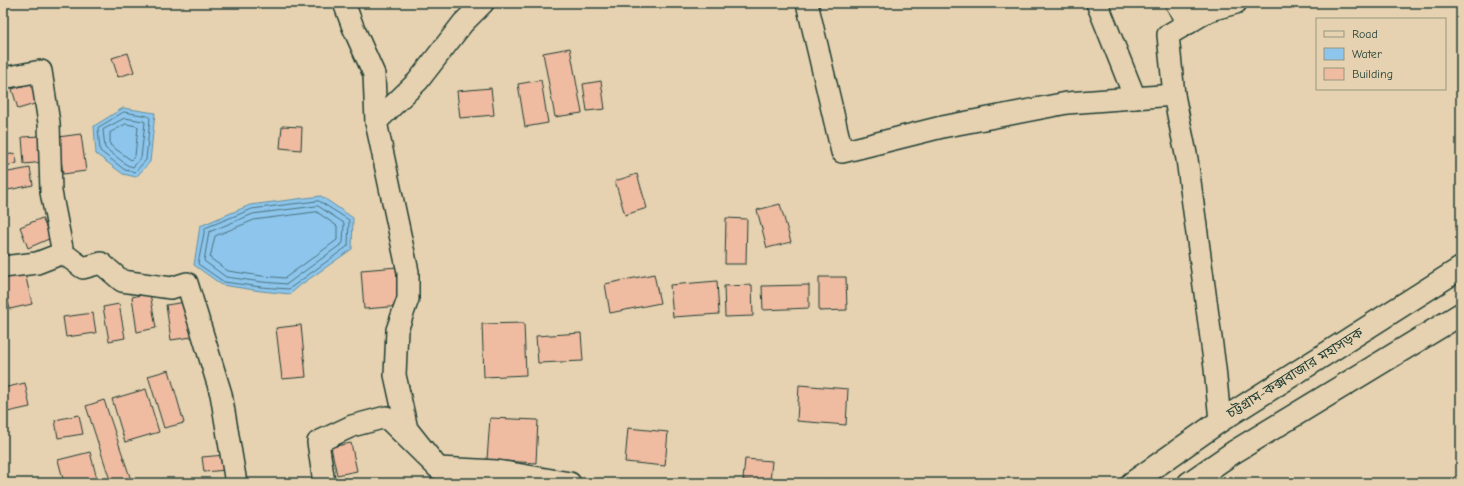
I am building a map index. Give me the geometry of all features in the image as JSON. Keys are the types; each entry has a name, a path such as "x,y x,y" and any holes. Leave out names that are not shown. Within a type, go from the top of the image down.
{"highway":[{"name":"চট্টগ্রাম-কক্সবাজার মহাসড়ক","path":"1132,483 1220,421 1461,268"},
{"path":"1188,483 1234,452 1461,314"}],"street":[{"path":"344,3 374,74 376,122 408,272 408,300 397,330 394,375 407,429 438,468"},
{"path":"376,122 418,81 463,23 483,3"},
{"path":"807,3 842,152 942,127 1067,103 1174,95"},
{"path":"1097,3 1135,98"},
{"path":"1176,3 1189,22"},
{"path":"1220,421 1215,368 1186,159 1174,95 1168,35 1210,10 1236,3"},
{"path":"3,78 41,71 49,123 50,192 62,253 83,268 101,263 122,281 171,288 187,283 221,394 236,483"},
{"path":"3,267 37,263 62,253"},
{"path":"324,483 318,442 352,426 386,416 438,468 497,471 570,483"}],"water":[{"path":"123,108 155,113 150,162 136,177 123,174 96,154 94,126"},
{"path":"321,196 353,218 352,249 290,294 222,285 194,265 200,226 250,205"}],"building":[{"path":"570,48 582,113 555,117 543,53"},
{"path":"128,53 134,72 118,77 112,58"},
{"path":"541,80 548,123 525,127 518,84"},
{"path":"601,81 605,109 587,111 583,84"},
{"path":"33,83 38,103 18,109 12,89"},
{"path":"491,88 494,115 460,118 457,91"},
{"path":"282,126 302,127 301,150 280,148"},
{"path":"81,134 86,171 63,174 58,137"},
{"path":"41,136 44,162 24,164 22,137"},
{"path":"15,153 17,163 3,167 3,156"},
{"path":"30,168 33,185 3,191 3,173"},
{"path":"637,174 647,208 625,215 615,181"},
{"path":"780,204 791,242 767,248 757,210"},
{"path":"42,218 51,238 28,248 20,227"},
{"path":"726,218 747,219 746,264 725,264"},
{"path":"398,267 401,306 364,309 361,270"},
{"path":"24,269 32,304 10,309 3,282 3,274"},
{"path":"654,274 660,303 610,313 605,284"},
{"path":"819,277 846,277 847,310 819,311"},
{"path":"717,281 719,314 673,317 670,285"},
{"path":"752,285 753,316 725,317 724,286"},
{"path":"809,285 809,308 763,310 762,286"},
{"path":"150,293 156,328 137,332 132,297"},
{"path":"186,302 192,337 171,340 166,305"},
{"path":"119,304 125,338 109,341 103,307"},
{"path":"93,313 96,333 66,337 63,317"},
{"path":"524,323 526,375 484,377 482,324"},
{"path":"301,325 306,377 282,379 276,328"},
{"path":"581,333 583,361 538,363 536,336"},
{"path":"169,370 184,423 164,428 148,376"},
{"path":"25,383 30,407 3,413 3,388"},
{"path":"799,385 848,389 846,425 797,421"},
{"path":"146,389 159,432 125,442 112,399"},
{"path":"104,400 132,483 111,483 86,406"},
{"path":"79,415 83,434 58,438 55,420"},
{"path":"490,418 538,420 536,463 487,460"},
{"path":"628,428 668,432 665,466 625,462"},
{"path":"351,443 357,471 337,475 331,447"},
{"path":"90,452 97,479 82,483 64,483 58,460"},
{"path":"225,455 227,470 204,472 202,457"},
{"path":"745,459 772,461 770,482 743,480"}]}
